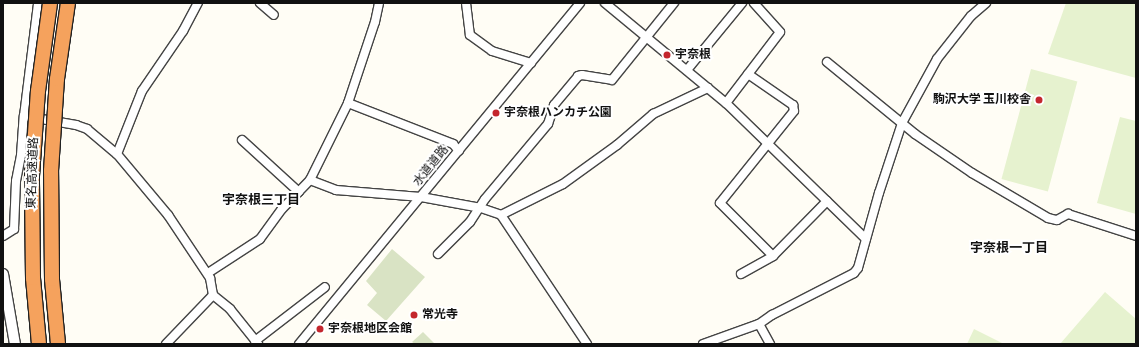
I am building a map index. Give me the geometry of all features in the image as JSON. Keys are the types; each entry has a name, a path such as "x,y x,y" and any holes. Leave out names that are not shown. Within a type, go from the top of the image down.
{"highway":[{"name":"東名高速道路","path":"39,344 33,278 32,176 38,91 50,3"},
{"name":"東名高速道路","path":"58,344 52,279 51,171 57,79 68,3"}],"street":[{"path":"3,236 14,229 16,181 21,155 24,116 38,3"},
{"path":"117,154 142,91 183,31 196,6 206,3"},
{"path":"260,3 274,15"},
{"path":"208,273 260,239 282,209 310,180 348,103 375,22 378,3"},
{"path":"466,3 470,35 492,51 530,63"},
{"name":"水道道路","path":"299,344 421,198 580,3"},
{"path":"605,3 726,103 866,239"},
{"path":"438,254 470,222 481,208 485,199 548,124 554,105 578,76 582,74 612,80 674,3"},
{"path":"687,70 742,3"},
{"path":"726,103 780,32 754,3"},
{"path":"703,344 759,324 772,315 854,273 858,268 879,193 902,123 937,59 971,16 986,3"},
{"path":"827,62 915,134 972,173 1048,218 1057,220 1068,214 1136,236"},
{"path":"748,74 793,105 794,111 720,203 773,256"},
{"path":"501,215 563,184 617,145 653,114 708,88"},
{"path":"348,103 453,144 459,151"},
{"path":"24,116 76,125 87,129 117,154 168,215 208,273 213,295 230,309 257,342 325,287"},
{"path":"242,140 299,192"},
{"path":"310,180 336,190 421,198 481,208 501,215 587,344"},
{"path":"741,274 773,256 827,200"},
{"path":"3,274 15,344"},
{"path":"166,344 213,295"},
{"path":"759,324 770,344"}],"green space":[{"path":"1066,3 1136,3 1136,78 1048,54"},
{"path":"1031,69 1077,81 1048,192 1001,179"},
{"path":"1120,117 1136,121 1136,214 1097,203"},
{"path":"392,249 425,277 386,321 367,305 377,293 366,281"},
{"path":"1105,292 1136,319 1136,344 1060,344"},
{"path":"974,329 1004,344 967,344"},
{"path":"423,332 435,344 415,344 412,342"}],"place":[{"name":"宇奈根","path":"667,55"},
{"name":"駒沢大学 玉川校舎","path":"1039,100"},
{"name":"宇奈根ハンカチ公園","path":"496,113"},
{"name":"常光寺","path":"414,315"},
{"name":"宇奈根地区会館","path":"320,329"}],"district":[{"name":"宇奈根三丁目","path":"261,200"},
{"name":"宇奈根一丁目","path":"1009,248"}]}
